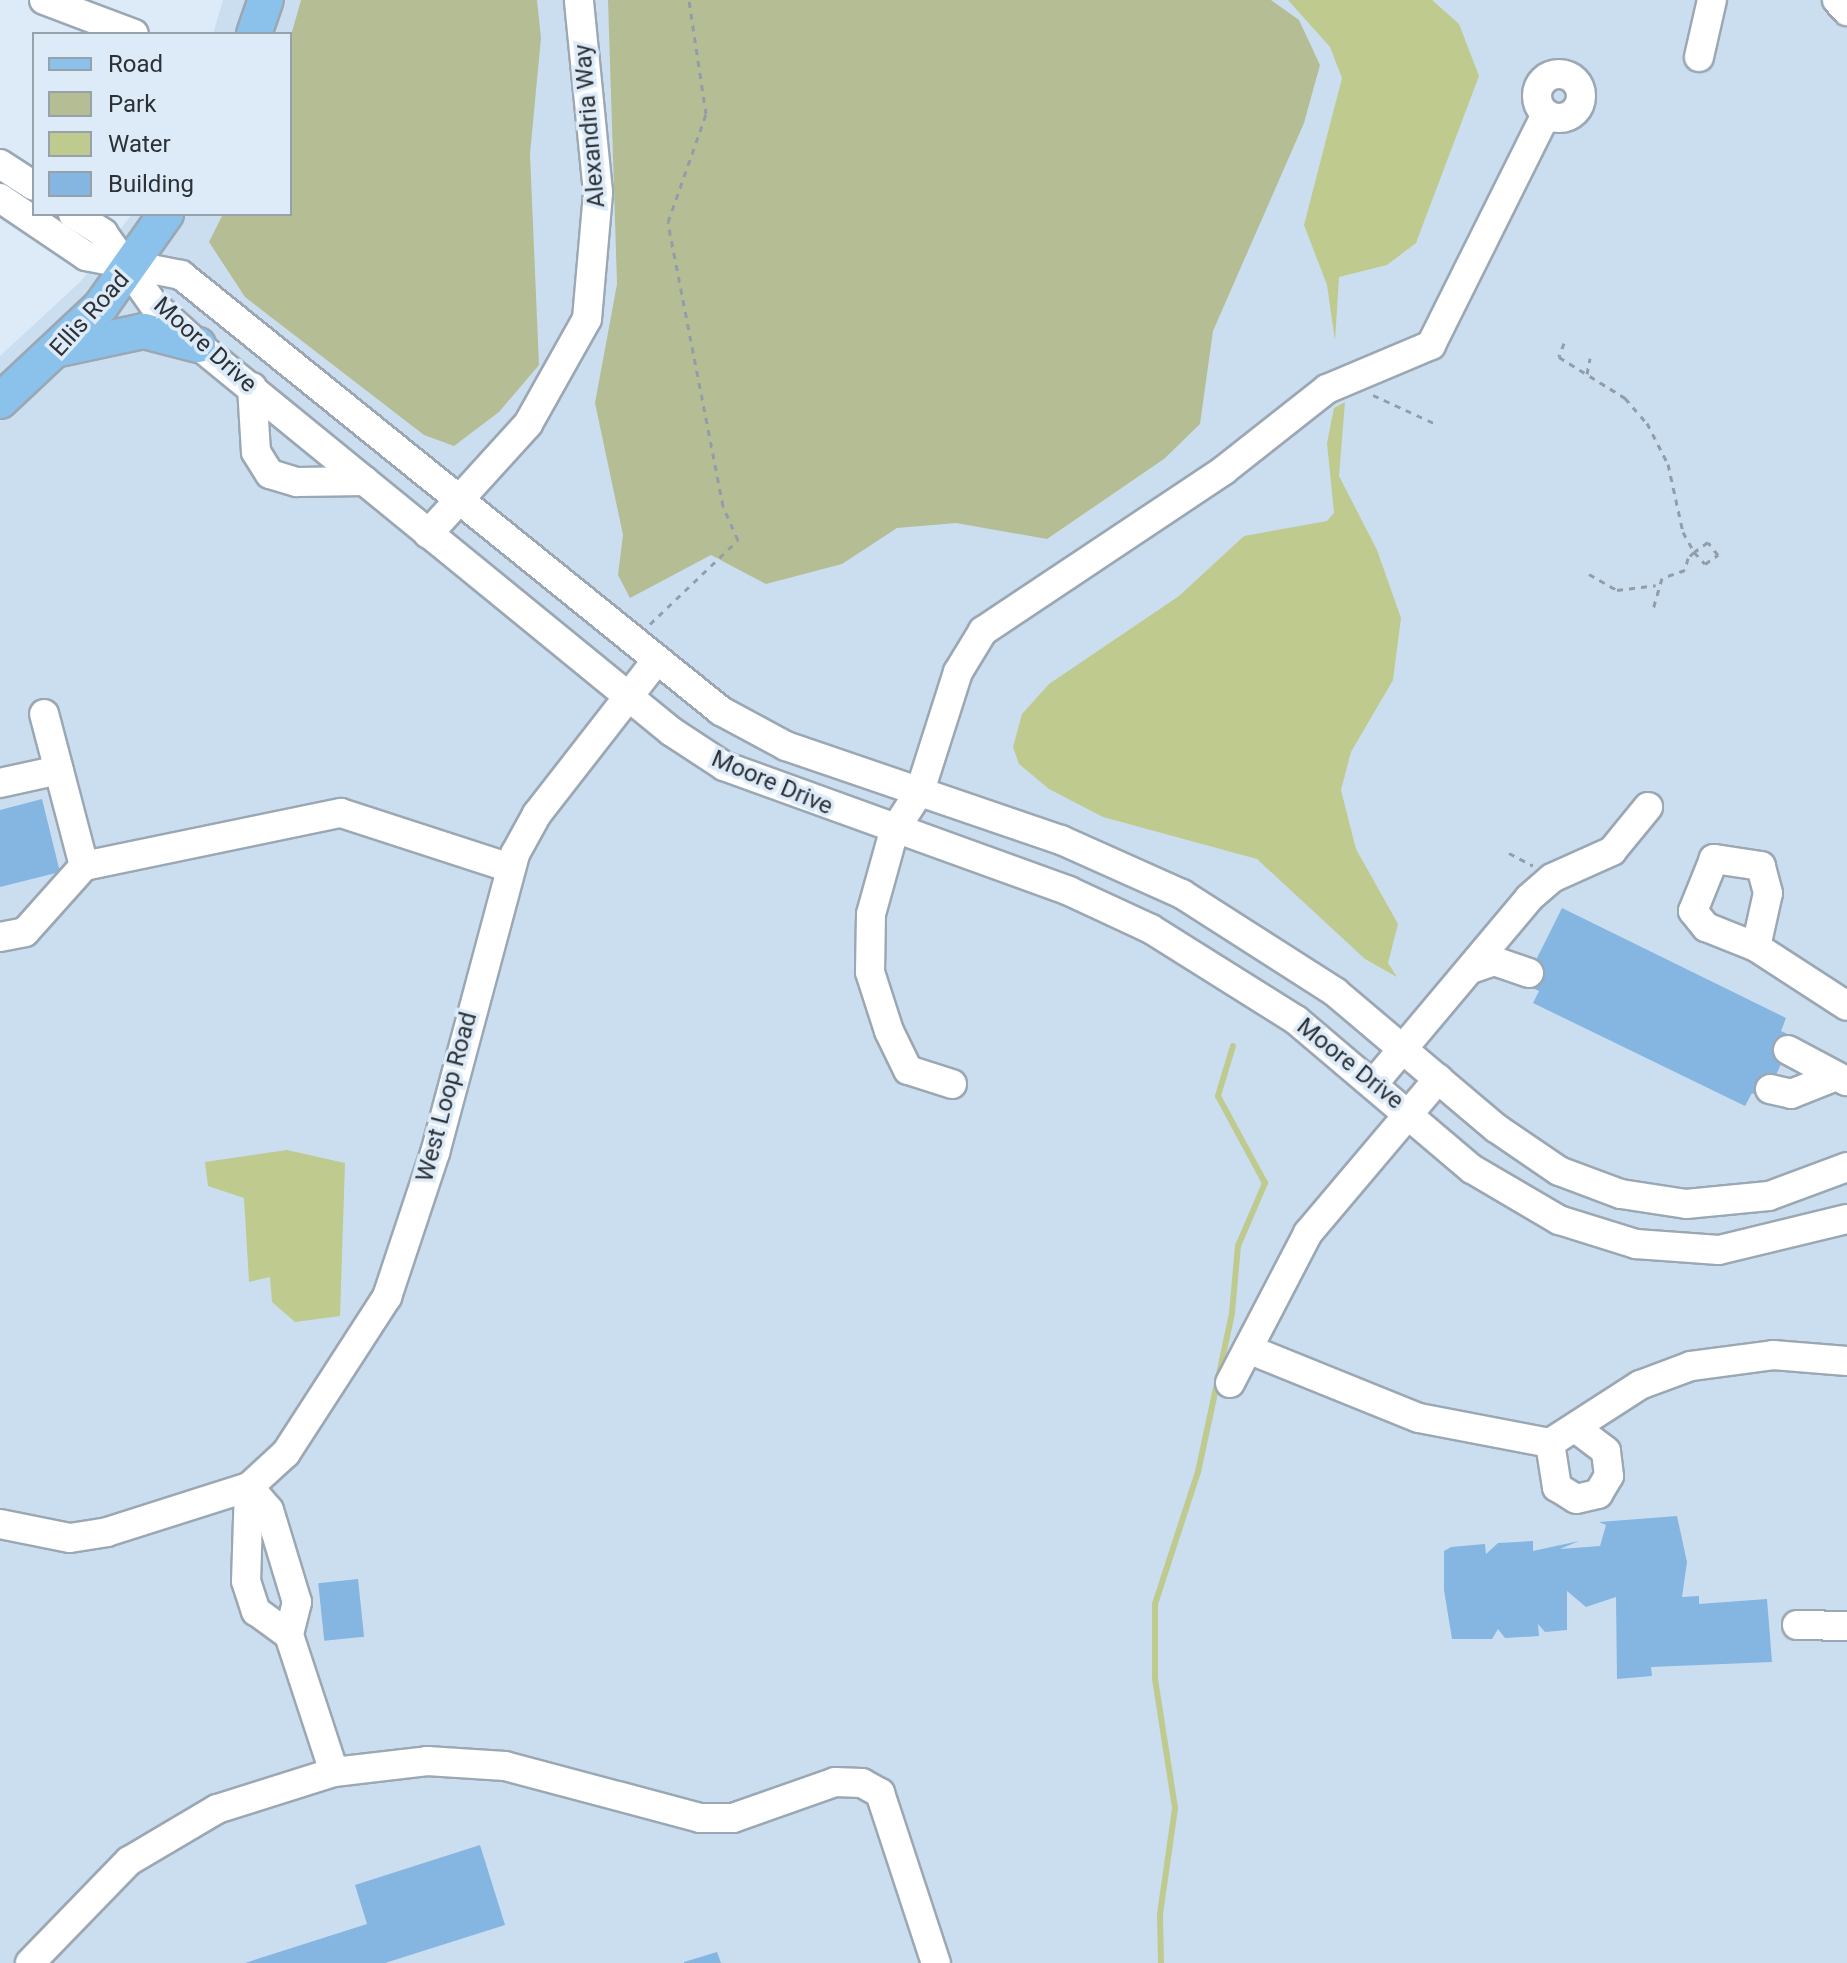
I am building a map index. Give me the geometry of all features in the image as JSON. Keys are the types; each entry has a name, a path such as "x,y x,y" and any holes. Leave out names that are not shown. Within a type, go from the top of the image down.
{"main road":[{"path":"255,32 266,0"},
{"name":"Ellis Road","path":"0,401 60,349 132,266 165,216"},
{"path":"60,349 144,331 198,345"}],"street":[{"path":"44,0 129,32"},
{"name":"Alexandria Way","path":"428,534 528,424 587,319 598,192 579,0"},
{"path":"1699,57 1712,0"},
{"path":"1837,0 1847,11"},
{"path":"952,1084 908,1070 870,972 871,914 894,831 920,791 958,672 983,631 1224,470 1327,389 1431,345 1546,114"},
{"path":"2,171 32,185"},
{"path":"0,198 86,256 132,266"},
{"path":"76,216 103,233 132,266"},
{"name":"Moore Drive","path":"132,266 181,275 721,711 786,746 1061,840 1182,894 1314,977 1518,1146 1621,1194 1731,1203 1797,1189 1847,1167"},
{"name":"Moore Drive","path":"132,266 154,305 198,345 629,698 724,766 894,831 1069,891 1151,929 1239,980 1374,1083 1510,1197 1611,1238 1742,1249 1847,1219"},
{"path":"252,387 256,452 270,474 297,482 365,481"},
{"name":"West Loop Road","path":"249,1487 264,1479 333,1389 387,1297 435,1153 510,868 537,814 656,661"},
{"path":"44,714 84,866"},
{"path":"0,783 59,770"},
{"path":"1374,1083 1544,885 1612,851 1648,807"},
{"path":"0,937 25,932 84,866 341,813 510,868"},
{"path":"1756,947 1847,1006"},
{"path":"1471,969 1494,961 1529,973"},
{"path":"1788,1050 1843,1077"},
{"path":"1770,1089 1791,1094 1843,1077"},
{"path":"1230,1383 1308,1233 1438,1079"},
{"path":"1248,1349 1419,1418 1550,1443 1578,1430 1640,1385 1691,1366 1773,1355 1847,1361"},
{"path":"1550,1443 1557,1487 1576,1499 1598,1494 1609,1476 1606,1451 1578,1430"},
{"path":"0,1524 70,1538 249,1487"},
{"path":"249,1487 246,1581 256,1611 289,1635"},
{"path":"249,1487 269,1510 297,1602 289,1635 334,1772"},
{"path":"1797,1625 1847,1626"},
{"path":"30,1963 129,1861 217,1809 334,1772 427,1761 505,1766 700,1818 733,1818 835,1782 862,1783 880,1793 936,1963"}],"path":[{"path":"634,641 738,540 723,506 668,222 706,114 689,0"},
{"path":"1564,343 1559,357 1625,398 1647,423 1668,464 1694,552 1705,564 1718,555 1708,542 1694,552 1685,570 1656,585 1617,590 1589,574"},
{"path":"1587,375 1590,358"},
{"path":"1362,392 1434,423"},
{"path":"1652,612 1656,585"},
{"path":"1509,853 1541,873"}],"shaded area":[{"path":"223,0 1847,0 1847,1963 0,1963 0,356 81,281 130,216 292,216 292,32 214,32"}],"green space":[{"path":"301,0 537,0 541,38 530,154 539,365 499,412 454,446 424,435 245,297 209,242 222,216 292,216 292,32"},
{"path":"608,0 1271,0 1299,20 1320,65 1304,123 1213,331 1200,424 1164,459 1047,539 956,523 897,528 842,564 766,584 711,555 630,598 618,575 623,535 595,403 617,284"}],"water":[{"path":"1288,0 1432,0 1459,24 1479,76 1416,243 1387,265 1339,277 1335,341 1327,285 1304,225 1342,78 1330,47"},
{"path":"1345,402 1339,476 1377,550 1401,618 1393,680 1351,752 1341,790 1356,849 1398,924 1388,963 1397,977 1365,959 1257,859 1103,817 1049,789 1019,764 1013,747 1022,714 1049,684 1179,596 1244,536 1327,521 1334,513 1327,443 1334,408"},
{"path":"287,1150 345,1163 340,1316 295,1322 272,1302 270,1277 249,1282 244,1198 208,1186 205,1162"}],"building":[{"path":"42,799 60,872 0,887 0,810"},
{"path":"1562,908 1786,1018 1781,1031 1794,1037 1764,1100 1752,1093 1745,1106 1533,1003 1539,991 1524,984"},
{"path":"1677,1516 1687,1562 1682,1597 1699,1596 1699,1604 1767,1599 1772,1662 1651,1667 1652,1676 1617,1679 1616,1597 1586,1607 1567,1591 1567,1630 1545,1632 1538,1624 1539,1636 1505,1638 1498,1629 1492,1639 1452,1639 1444,1590 1444,1551 1451,1547 1485,1544 1486,1554 1498,1543 1533,1541 1533,1551 1579,1541 1560,1549 1600,1546 1606,1525 1599,1522"},
{"path":"358,1579 364,1637 324,1641 318,1583"},
{"path":"480,1845 505,1925 385,1963 245,1963 367,1924 355,1885"},
{"path":"717,1952 721,1963 684,1963 684,1962"}],"waterway":[{"path":"1161,1963 1160,1914 1175,1808 1155,1679 1155,1604 1198,1472 1232,1313 1238,1246 1265,1183 1218,1096 1233,1046"}]}
